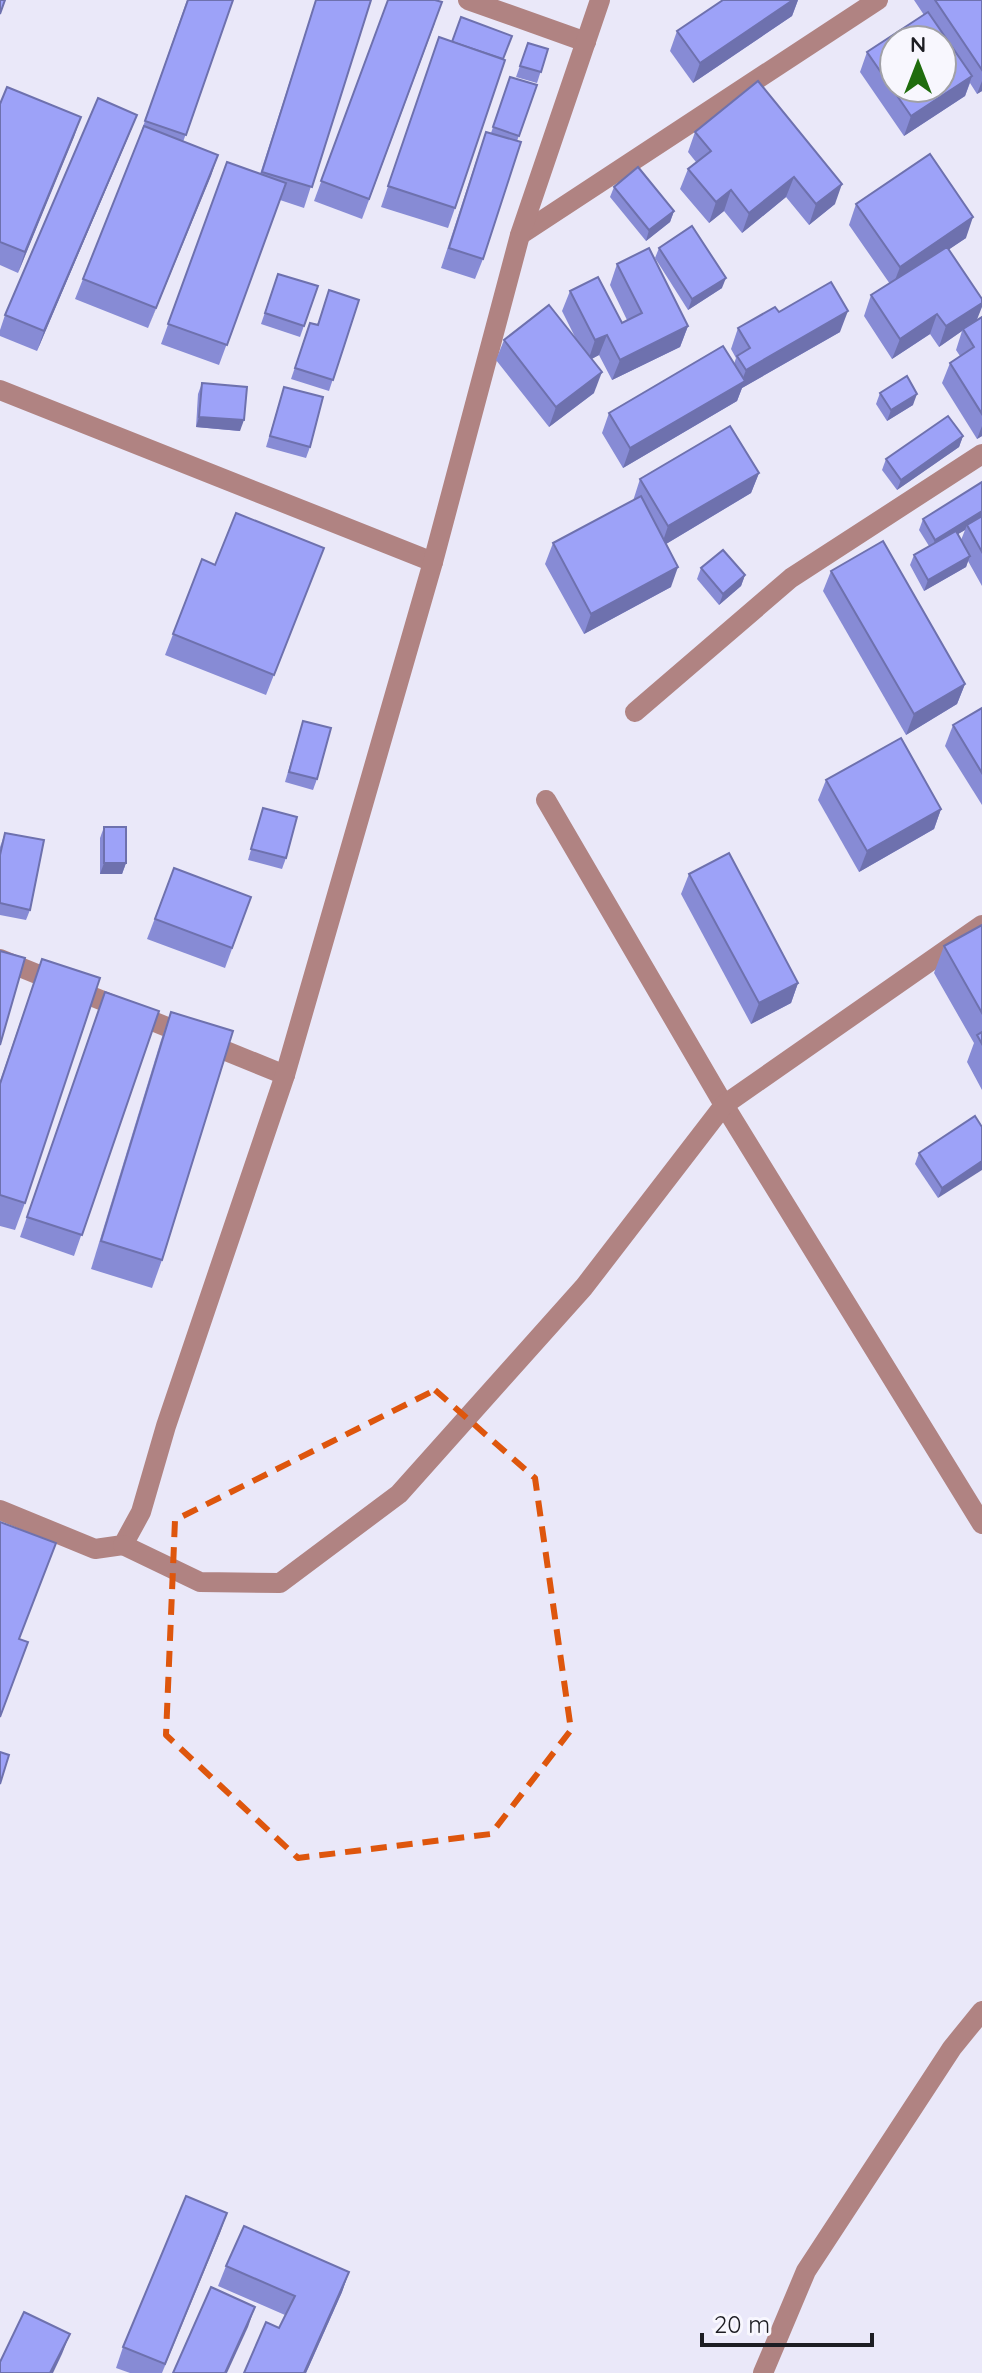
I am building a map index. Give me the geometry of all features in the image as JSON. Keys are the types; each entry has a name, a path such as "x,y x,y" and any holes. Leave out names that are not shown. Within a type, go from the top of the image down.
{"street":[{"path":"468,0 586,42"},
{"path":"123,1545 141,1512 166,1426 285,1075 433,562 520,235 600,0"},
{"path":"520,235 878,0"},
{"path":"0,390 433,562"},
{"path":"635,712 791,578 982,454"},
{"path":"546,800 724,1105 982,1524"},
{"path":"0,1510 95,1549 123,1545 200,1582 280,1583 399,1494 584,1287 724,1105 982,925"},
{"path":"0,959 285,1075"},
{"path":"763,2373 806,2271 952,2048 982,2011"}],"highlighted area":[{"path":"435,1390 535,1478 571,1730 491,1834 298,1858 166,1735 175,1520"}],"building":[{"path":"188,0 233,0 186,135 145,121"},
{"path":"316,0 371,0 312,187 262,172"},
{"path":"388,0 442,2 369,199 321,181"},
{"path":"723,0 793,0 700,63 677,31"},
{"path":"935,0 982,0 982,70 958,34 958,24 951,24"},
{"path":"928,12 936,24 910,24"},
{"path":"461,17 512,36 503,59 452,42"},
{"path":"439,37 505,60 455,208 388,186"},
{"path":"528,43 548,49 541,72 520,66"},
{"path":"878,45 878,68 867,52"},
{"path":"958,56 972,76 958,85"},
{"path":"510,77 537,85 519,136 493,127"},
{"path":"758,81 842,184 816,204 794,177 749,213 731,190 716,202 688,169 711,151 695,132"},
{"path":"7,87 81,117 25,252 0,242 0,104"},
{"path":"98,98 137,115 44,331 5,315"},
{"path":"903,104 929,104 911,116"},
{"path":"144,126 218,155 156,308 83,279"},
{"path":"486,132 521,142 483,259 449,248"},
{"path":"930,154 973,217 900,267 856,204"},
{"path":"227,162 286,183 227,345 168,324"},
{"path":"638,167 674,211 649,230 614,187"},
{"path":"692,226 726,278 692,299 659,248"},
{"path":"947,247 982,303 946,326 937,314 900,339 871,295"},
{"path":"649,248 688,326 620,360 607,335 595,340 570,291 598,277 622,323 642,313 617,264"},
{"path":"278,274 318,286 304,326 265,313"},
{"path":"831,282 848,311 746,370 737,356 750,348 738,328 775,307 779,312"},
{"path":"329,290 359,300 333,380 295,368 310,323 318,325"},
{"path":"549,305 602,372 556,407 504,340"},
{"path":"982,317 982,414 950,363 974,347 963,329"},
{"path":"723,346 745,381 630,448 609,413"},
{"path":"907,376 917,394 891,410 880,393"},
{"path":"202,383 247,387 244,420 199,417"},
{"path":"284,387 323,397 310,447 270,436"},
{"path":"948,416 963,436 901,480 886,459"},
{"path":"730,426 759,473 668,526 640,479"},
{"path":"982,482 982,511 935,540 923,519"},
{"path":"641,496 678,567 591,614 553,543"},
{"path":"236,513 324,548 274,675 173,634 202,559 215,565"},
{"path":"982,516 982,552 967,525"},
{"path":"956,531 970,556 928,580 914,555"},
{"path":"883,541 965,684 914,714 831,571"},
{"path":"723,550 745,575 723,594 701,568"},
{"path":"982,708 982,773 953,725"},
{"path":"303,721 331,728 317,779 289,772"},
{"path":"901,738 941,809 867,851 826,780"},
{"path":"263,808 297,817 286,858 251,849"},
{"path":"104,827 126,827 126,863 104,863"},
{"path":"5,833 44,840 30,910 0,903 0,855"},
{"path":"729,853 798,983 759,1003 689,874"},
{"path":"174,868 251,897 232,948 155,919"},
{"path":"982,925 982,1013 944,946"},
{"path":"0,951 25,958 0,1045"},
{"path":"42,959 100,978 25,1203 0,1195 0,1084"},
{"path":"105,992 159,1011 82,1235 27,1217"},
{"path":"171,1012 233,1031 162,1260 101,1241"},
{"path":"975,1116 982,1127 982,1161 942,1188 919,1153"},
{"path":"0,1522 56,1543 19,1639 28,1642 0,1717"},
{"path":"0,1752 9,1755 0,1784"},
{"path":"186,2196 227,2213 165,2364 123,2347"},
{"path":"244,2226 349,2272 304,2373 244,2373 266,2322 279,2328 295,2296 226,2266"},
{"path":"211,2287 255,2307 225,2373 173,2373"},
{"path":"24,2312 70,2334 50,2373 0,2373 0,2362"}]}
